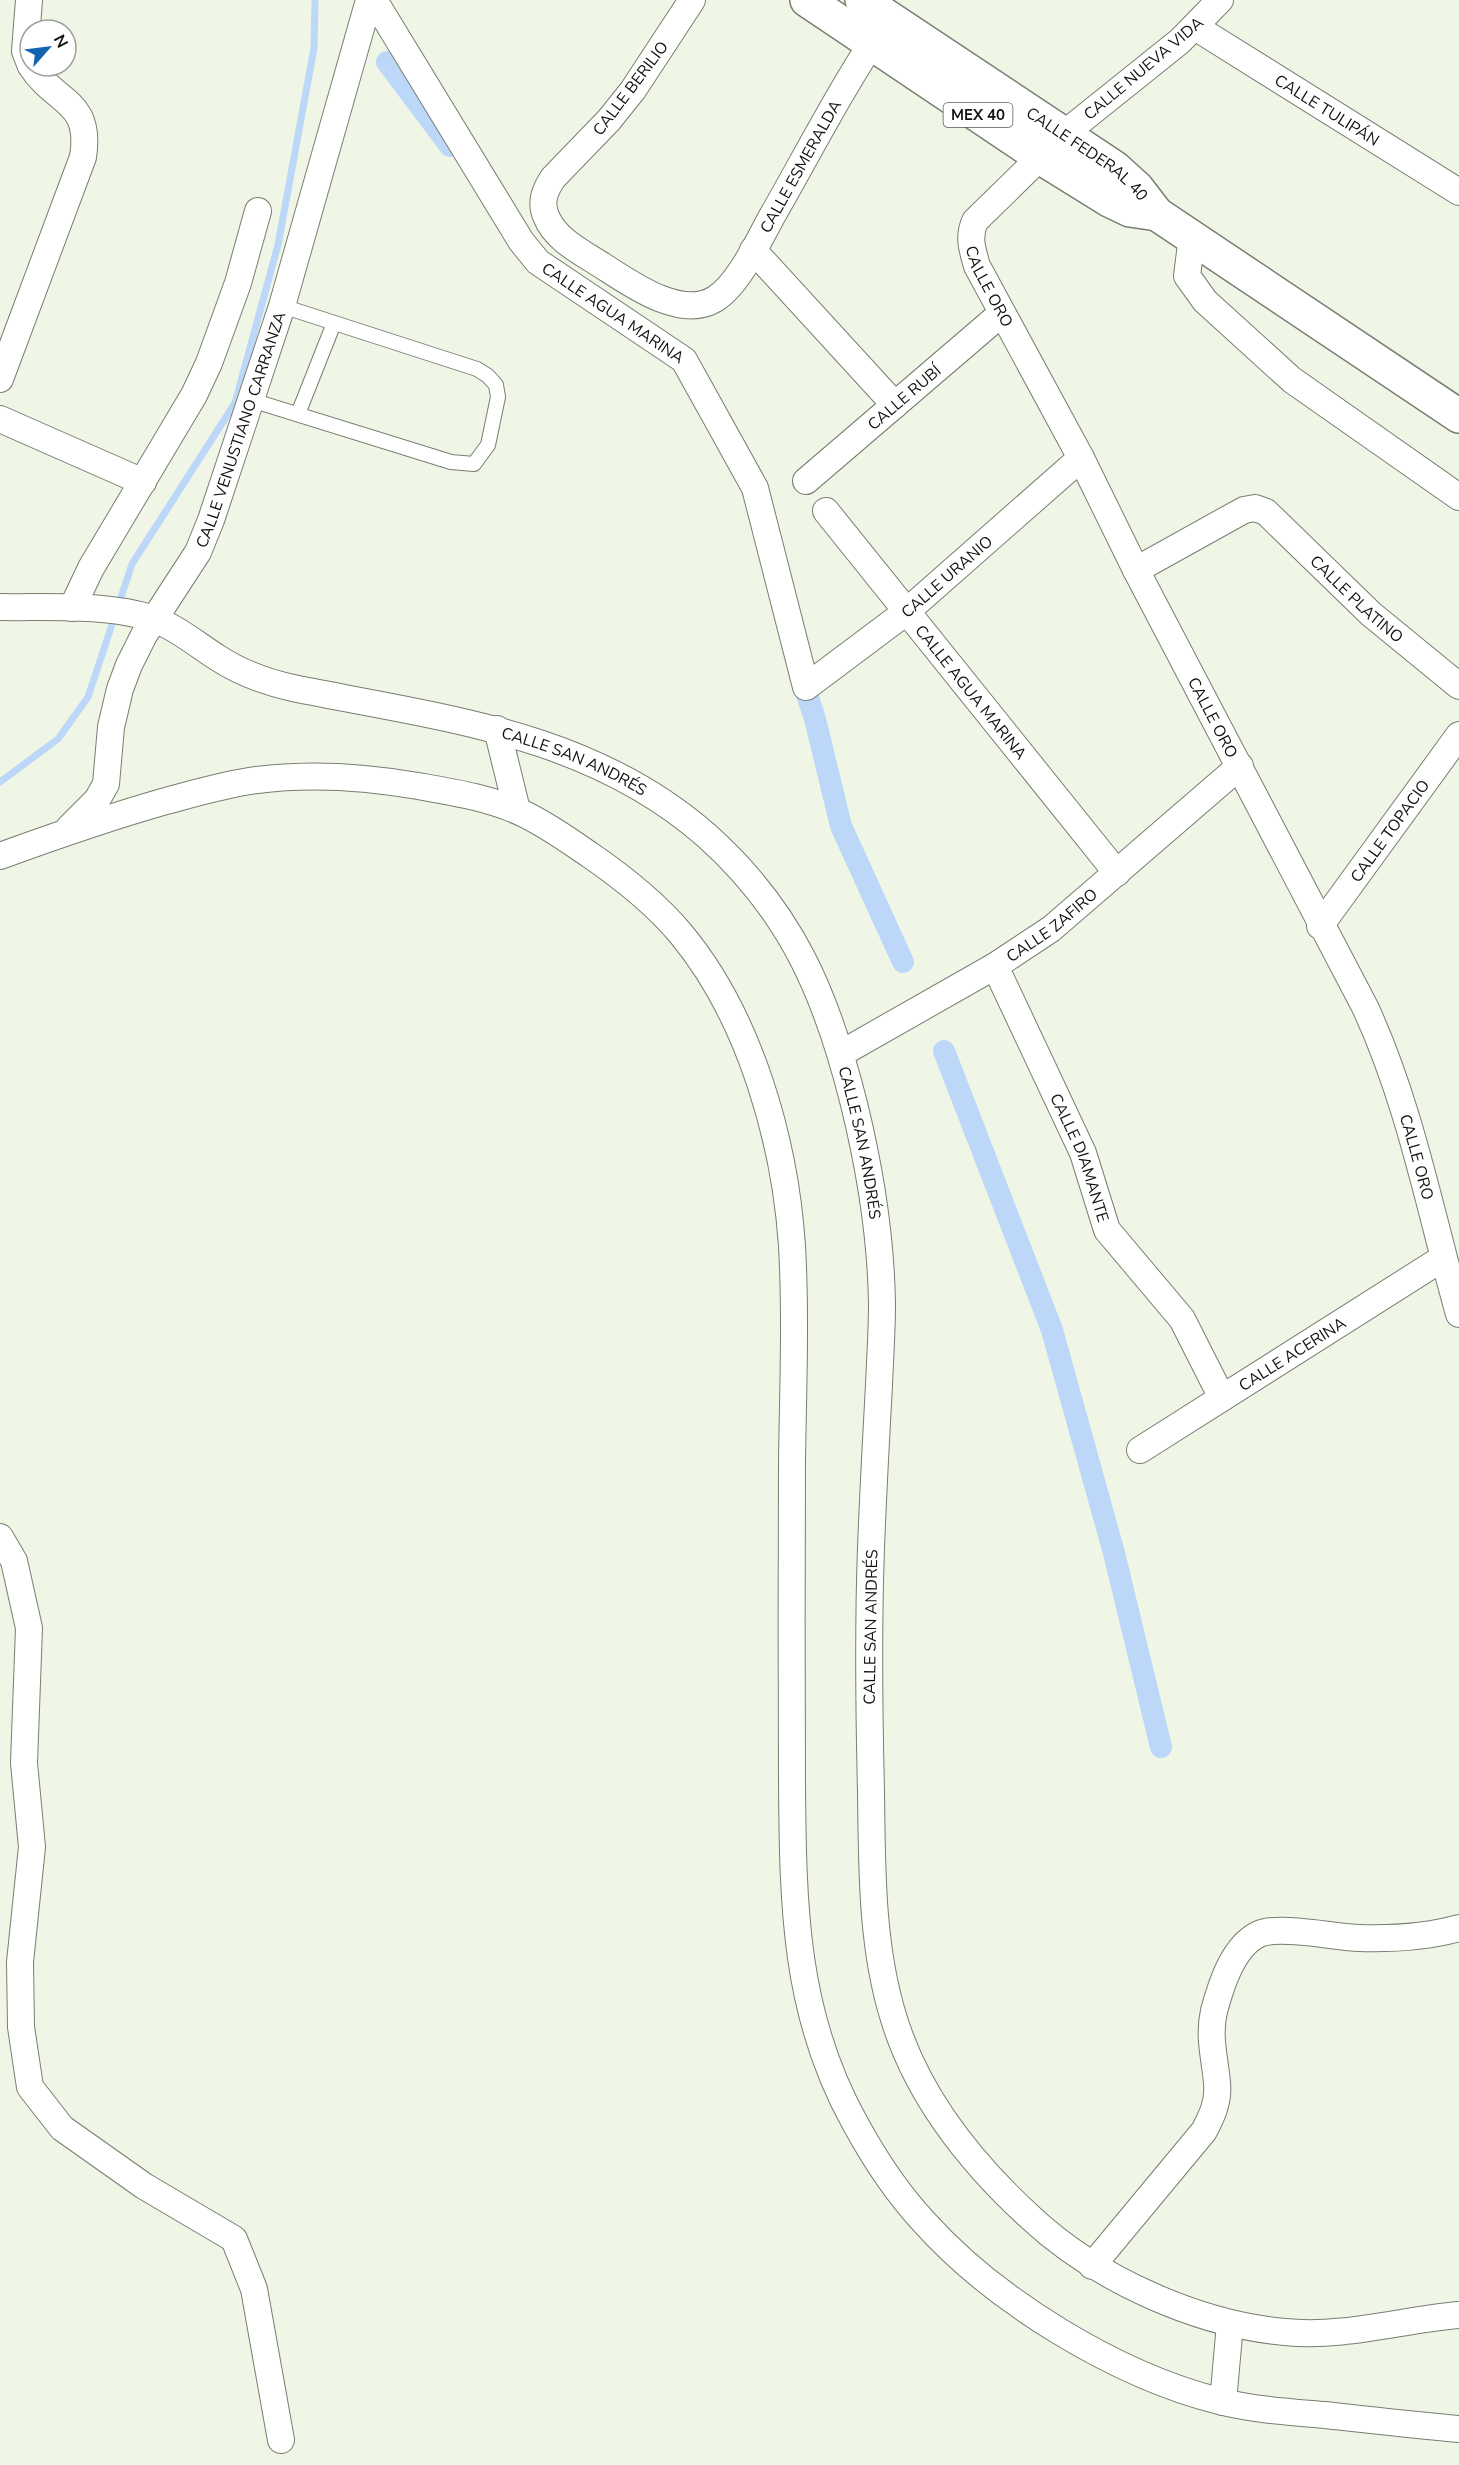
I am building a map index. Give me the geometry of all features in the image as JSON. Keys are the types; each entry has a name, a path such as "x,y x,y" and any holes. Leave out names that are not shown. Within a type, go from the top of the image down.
{"main road":[{"name":"CALLE FEDERAL 40","path":"807,0 879,18 979,97 1040,156 1109,200 1130,210 1157,213"},
{"name":"CALLE FEDERAL 40","path":"979,97 1064,134 1115,168 1137,188 1157,213 1459,416"}],"street":[{"path":"28,18 29,0"},
{"name":"CALLE VENUSTIANO CARRANZA","path":"64,832 97,800 106,784 111,727 120,689 144,635 144,617 198,552 211,520 282,306 369,0"},
{"name":"CALLE AGUA MARINA","path":"375,0 521,240 538,262 684,360 755,488 806,687"},
{"name":"CALLE BERILIO","path":"692,0 633,90 609,120 553,178 542,201 546,217 555,231 570,245 643,291 678,304 701,305"},
{"name":"CALLE NUEVA VIDA","path":"1040,156 1195,27 1220,0"},
{"name":"CALLE ESMERALDA","path":"701,305 715,299 729,288 753,250 879,18"},
{"name":"CALLE TULIPÁN","path":"1195,27 1459,192"},
{"path":"0,379 84,157 86,142 84,127 79,115 67,100 41,78"},
{"name":"CALLE ORO","path":"1040,156 975,221 970,233 971,248 977,266 1080,458 1136,570 1240,766 1320,926 1365,1007 1384,1049 1399,1093 1459,1314"},
{"path":"84,609 91,568 189,403 209,363 238,283 258,211"},
{"path":"1192,236 1187,276 1205,302 1292,380 1459,497"},
{"path":"753,250 895,405"},
{"name":"CALLE RUBÍ","path":"806,481 1002,313"},
{"path":"0,419 143,482"},
{"name":"CALLE URANIO","path":"806,687 906,612 1080,458"},
{"name":"CALLE PLATINO","path":"1136,570 1244,510 1255,508 1271,516 1371,614 1459,686"},
{"name":"CALLE AGUA MARINA","path":"826,511 1117,873"},
{"path":"0,607 84,609 144,617"},
{"name":"CALLE SAN ANDRÉS","path":"144,617 254,678 284,686 440,715 533,739 573,755 663,803 704,834 763,895 790,934 814,979 842,1053 864,1145 877,1228 882,1305 871,1558 869,1709 873,1891 881,1960 893,2018 912,2063 933,2103 962,2145 999,2188 1079,2258 1120,2282 1230,2324 1288,2333 1336,2332 1459,2315"},
{"path":"496,729 517,810"},
{"name":"CALLE TOPACIO","path":"1320,926 1459,735"},
{"name":"CALLE ZAFIRO","path":"842,1053 995,966 1051,929 1240,766"},
{"path":"0,857 64,832 138,809 252,781 292,777 394,782 458,793 517,810 559,834 605,865 680,933 717,986 742,1038 764,1094 779,1148 787,1195 792,1246 794,1327 791,1610 795,1912 802,1969 816,2025 831,2072 853,2120 888,2176 921,2220 957,2256 1043,2321 1111,2359 1164,2384 1223,2402 1273,2411 1459,2429"},
{"name":"CALLE DIAMANTE","path":"995,966 1083,1153 1107,1230 1182,1319 1222,1398"},
{"name":"CALLE ACERINA","path":"1140,1450 1443,1258"},
{"path":"0,1537 14,1561 29,1628 24,1763 32,1847 20,1973 21,2027 30,2086 62,2128 144,2186 234,2239 254,2289 281,2440"},
{"path":"1092,2265 1204,2131 1212,2116 1218,2084 1211,2045 1212,2021 1226,1978 1240,1950 1248,1940 1261,1933 1275,1930 1359,1938 1401,1937 1459,1928"},
{"path":"1223,2402 1230,2324"}],"lane":[{"path":"251,400 451,462 474,464 488,445 498,397 496,385 488,376 477,369 282,306"},
{"path":"298,414 334,323"}],"waterway":[{"path":"0,782 58,739 88,697 132,564 235,403 278,245 314,48 315,0"},
{"path":"387,62 450,146"},
{"path":"799,670 815,719 841,826 903,962"},
{"path":"944,1051 1052,1330 1114,1553 1161,1747"}]}
